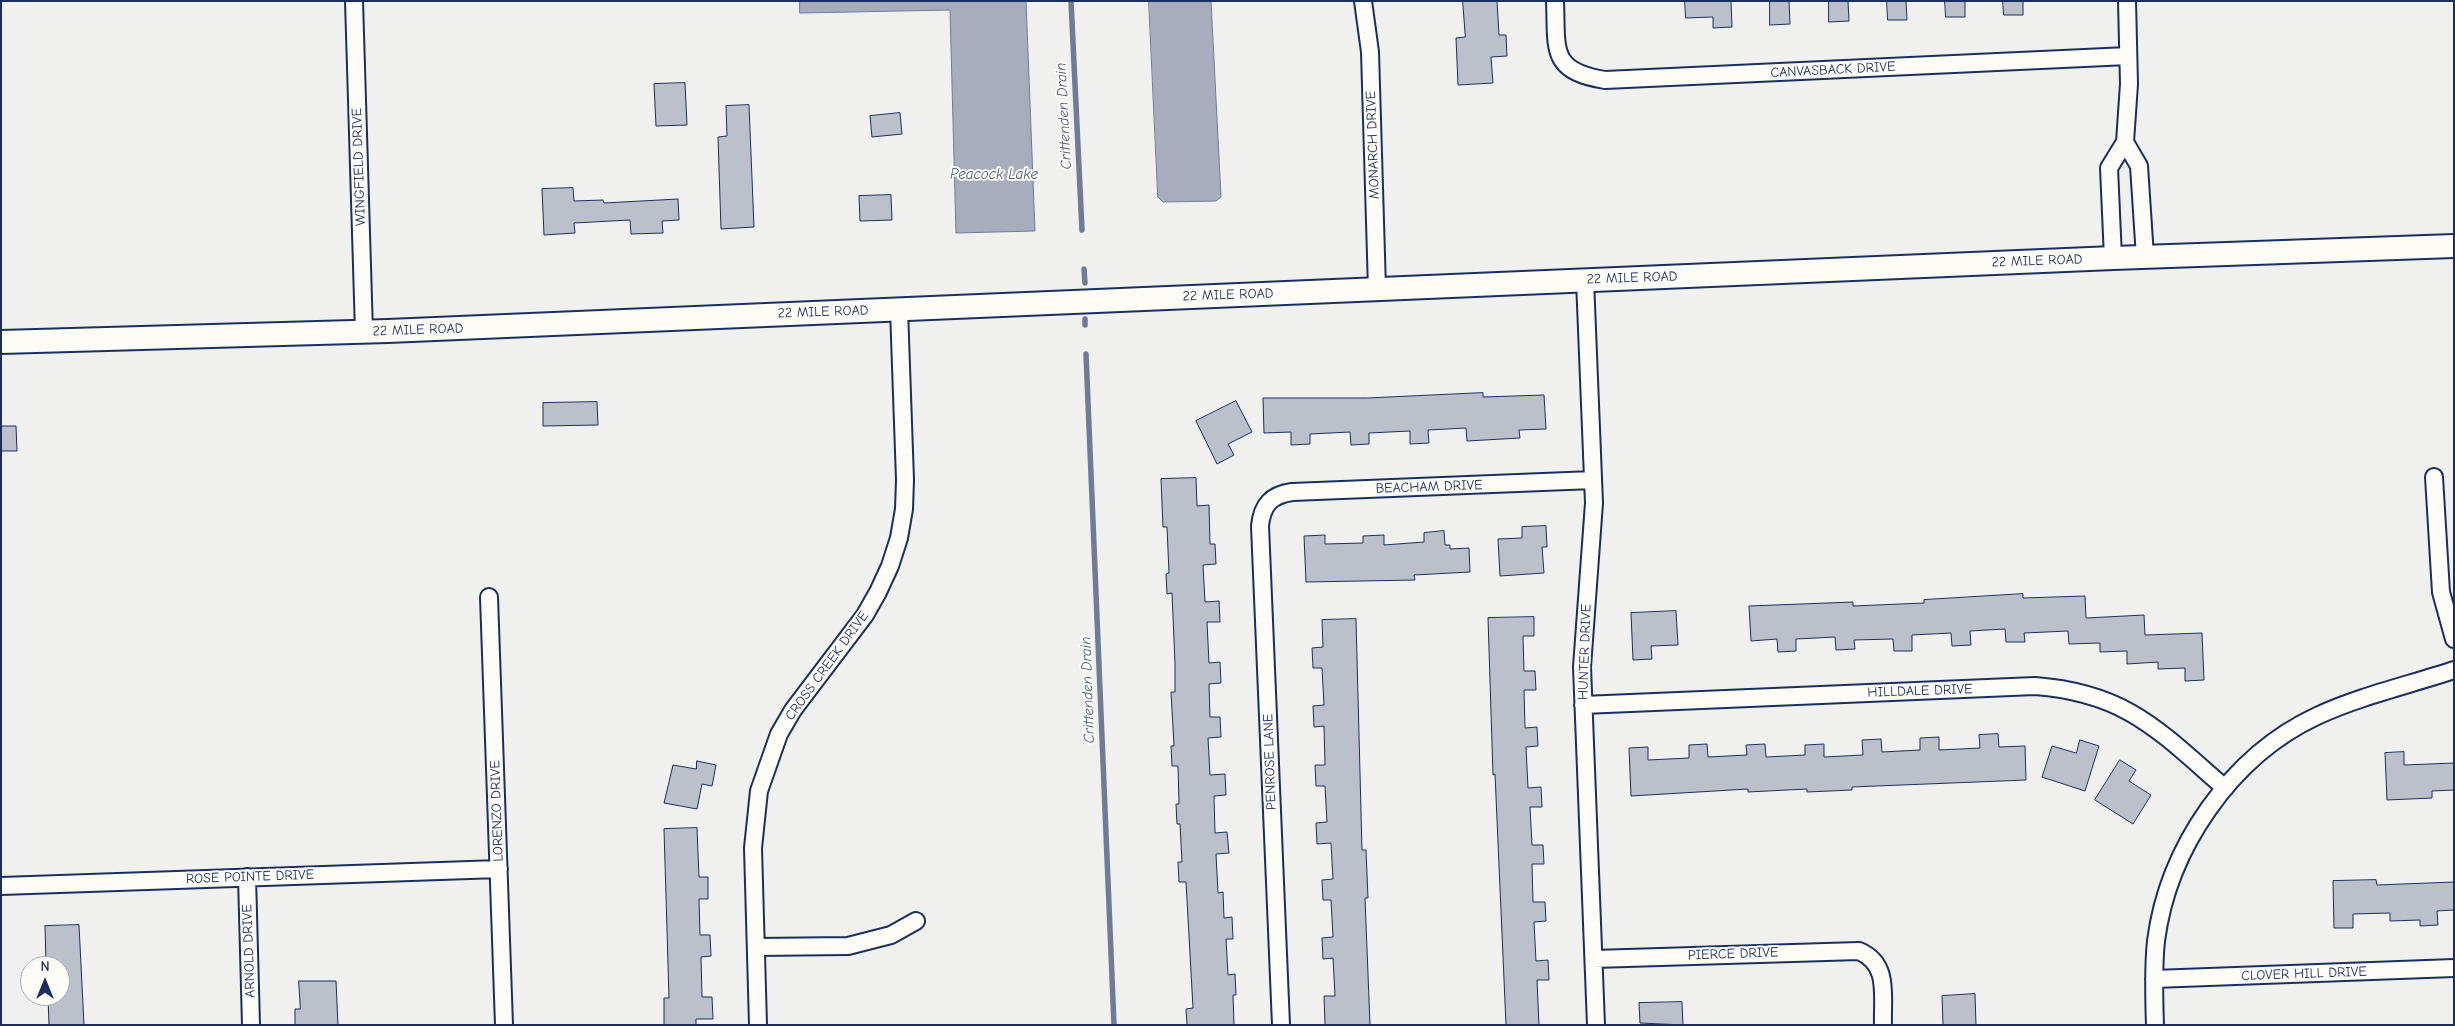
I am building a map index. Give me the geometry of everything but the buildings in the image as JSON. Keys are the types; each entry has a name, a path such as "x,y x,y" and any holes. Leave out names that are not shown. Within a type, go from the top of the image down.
{"street":[{"name":"WINGFIELD DRIVE","path":"354,1 364,332"},
{"name":"MONARCH DRIVE","path":"1363,1 1370,52 1377,289"},
{"name":"CANVASBACK DRIVE","path":"1555,1 1557,43 1560,57 1569,70 1583,76 1604,80 2128,56"},
{"path":"2113,258 2109,168 2125,142 2129,84 2127,1"},
{"path":"2125,142 2139,166 2145,257"},
{"name":"22 MILE ROAD","path":"1,342 364,332 2113,258 2454,246"},
{"name":"HUNTER DRIVE","path":"1585,280 1593,480 1592,538 1582,667 1596,1025"},
{"name":"CROSS CREEK DRIVE","path":"758,1025 753,848 759,791 779,734 793,710 844,644 878,592 890,566 899,538 904,509 905,480 899,308"},
{"path":"2434,477 2440,584 2454,639"},
{"name":"BEACHAM DRIVE","path":"1267,501 1280,494 1292,492 1593,480"},
{"name":"PENROSE LANE","path":"1267,501 1261,515 1260,526 1281,1025"},
{"name":"LORENZO DRIVE","path":"489,597 504,1025"},
{"path":"2155,1025 2154,979 2156,941 2168,888 2191,836 2225,788 2267,747 2317,716 2454,670"},
{"name":"HILLDALE DRIVE","path":"1583,706 2035,686 2063,688 2114,703 2138,716 2161,732 2225,788"},
{"name":"ROSE POINTE DRIVE","path":"1,886 499,869"},
{"name":"ARNOLD DRIVE","path":"247,877 251,1025"},
{"path":"756,947 848,946 891,935 916,921"},
{"name":"PIERCE DRIVE","path":"1594,958 1859,951 1872,956 1880,968 1884,1025"},
{"name":"CLOVER HILL DRIVE","path":"2154,979 2454,968"}],"water":[{"name":"Peacock Lake","path":"800,1 1026,1 1035,231 956,233 950,10 800,13"},
{"path":"1149,1 1211,1 1221,197 1216,201 1163,202 1158,197"}],"waterway":[{"name":"Crittenden Drain","path":"1071,1 1082,230"},
{"name":"Crittenden Drain","path":"1084,269 1085,283"},
{"name":"Crittenden Drain","path":"1085,319 1085,325"},
{"name":"Crittenden Drain","path":"1086,354 1114,1025"}]}
